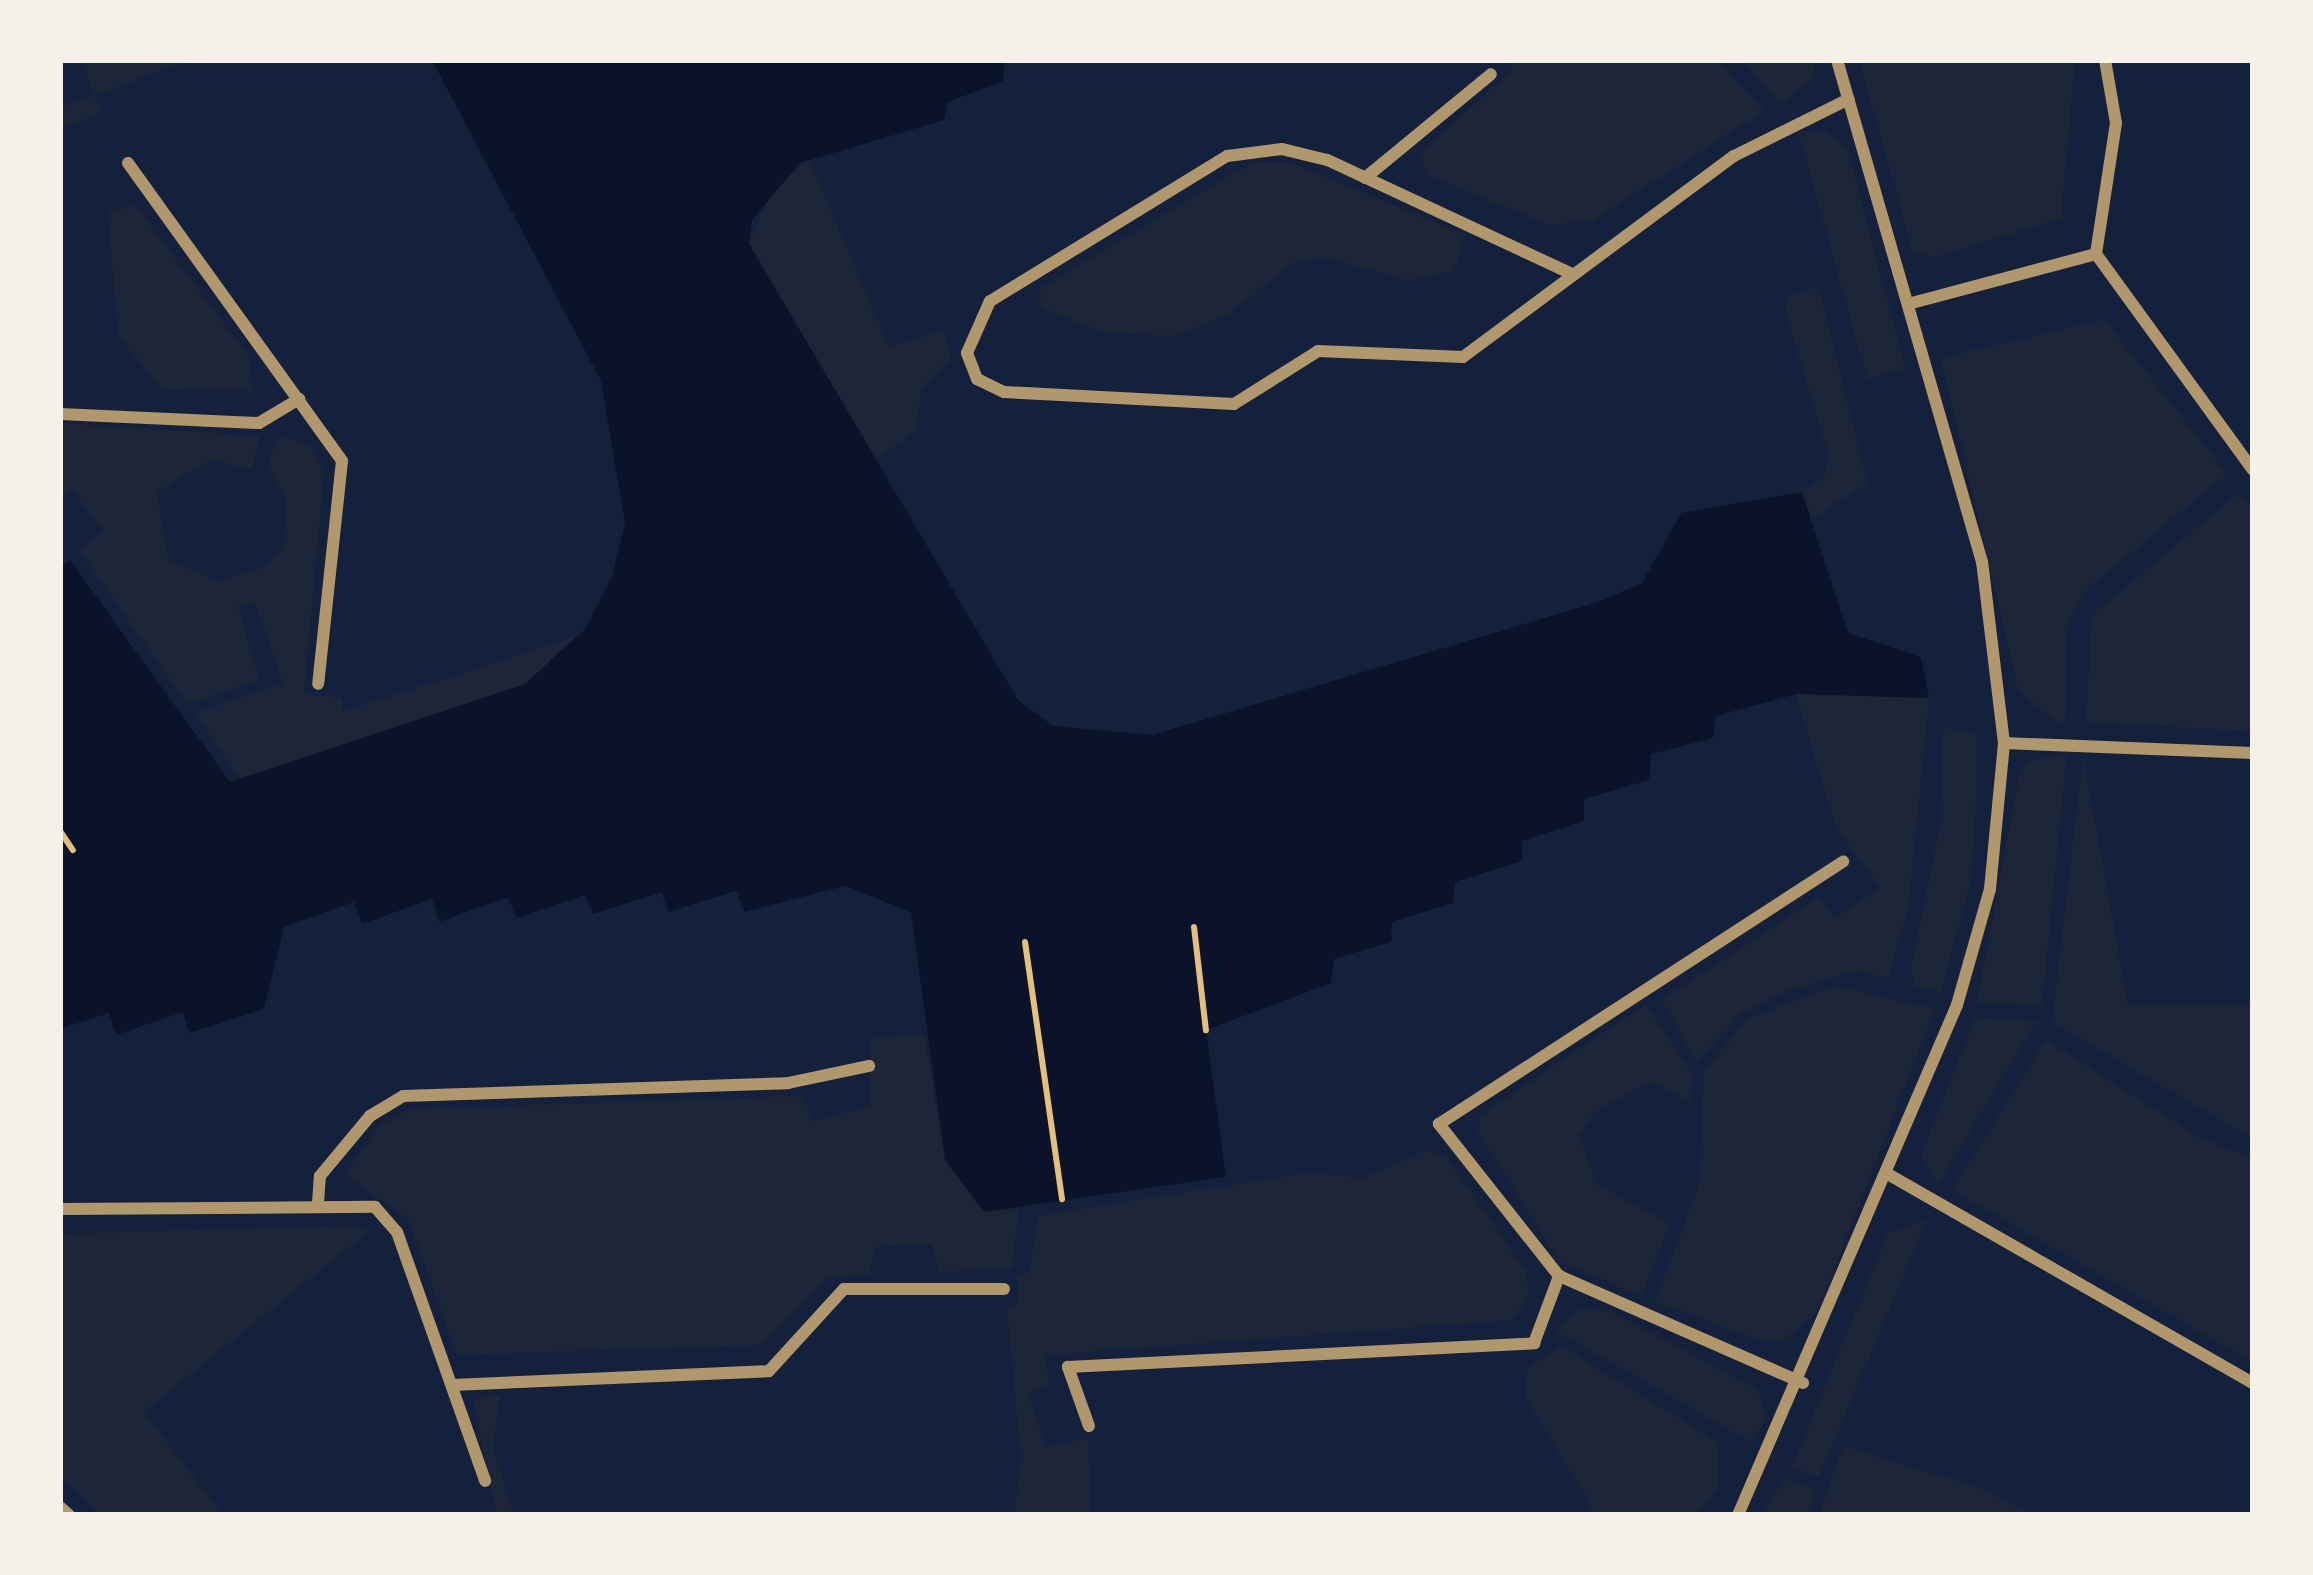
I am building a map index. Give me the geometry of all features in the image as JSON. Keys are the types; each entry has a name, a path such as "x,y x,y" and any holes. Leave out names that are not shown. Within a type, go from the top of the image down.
{"street":[{"path":"1738,1515 1803,1383 1975,952 2004,742 1982,562 1837,60"},
{"path":"2105,60 2116,123 2096,254 2253,470"},
{"path":"1365,178 1491,74"},
{"path":"1572,274 1365,178 1282,149 1227,156 991,301 971,326 977,379 1004,392 1234,404 1318,351 1463,357 1734,156 1849,99"},
{"path":"128,163 342,460 318,684"},
{"path":"1908,304 2096,254"},
{"path":"60,414 260,423 299,399"},
{"path":"2004,742 2253,754"},
{"path":"1803,1383 1559,1276 1439,1124 1843,862"},
{"path":"318,1203 320,1176 380,1106 403,1096 788,1083 869,1066"},
{"path":"1886,1173 2253,1383"},
{"path":"60,1209 318,1203 386,1214 485,1481"},
{"path":"1088,1426 1068,1367 1534,1342 1559,1276"},
{"path":"452,1385 769,1370 844,1289 1004,1289"},
{"path":"60,1507 69,1515"}],"path":[{"path":"60,831 73,850"},
{"path":"1194,927 1206,1030"},
{"path":"1025,942 1061,1199"}],"shaded area":[{"path":"82,60 191,60 95,95 102,112 60,130 60,108 94,95"},
{"path":"432,60 1005,60 1003,81 948,102 944,120 800,163 752,220 749,244 1018,700 1053,726 1152,735 1598,602 1642,583 1681,513 1802,492 1848,633 1921,657 1929,698 1796,694 1716,716 1713,738 1651,754 1649,780 1584,799 1584,821 1522,841 1522,861 1455,882 1453,903 1392,922 1391,942 1334,959 1331,983 1206,1030 1226,1177 984,1212 945,1160 911,912 845,886 744,912 736,891 668,912 662,892 593,914 585,895 516,918 508,897 439,922 432,899 362,924 354,902 284,927 264,1009 189,1033 183,1012 116,1035 109,1013 60,1029 60,567 70,560 230,782 525,684 585,629 612,576 625,523 601,381"},
{"path":"1508,60 1717,60 1764,111 1592,221 1548,225 1426,174 1420,154 1512,70"},
{"path":"1742,60 1814,60 1813,78 1780,105"},
{"path":"1859,60 2075,60 2061,218 1936,257 1913,253"},
{"path":"1798,131 1827,131 1848,151 1905,368 1867,379"},
{"path":"809,159 889,347 945,330 950,359 921,389 916,430 876,459 749,244 772,189"},
{"path":"1253,162 1289,162 1466,235 1454,271 1407,281 1328,257 1295,262 1228,314 1176,336 1106,333 1041,308 1040,288"},
{"path":"136,206 248,355 253,391 162,390 118,335 108,211"},
{"path":"1818,286 1867,483 1811,519 1802,492 1826,475 1828,454 1786,314 1787,297"},
{"path":"2104,319 2227,474 2087,589 2067,627 2065,722 2054,721 2018,689 1941,358"},
{"path":"60,423 260,436 251,469 210,460 157,492 168,560 219,581 266,566 284,544 286,498 268,466 278,436 311,445 324,471 304,694 342,698 342,712 576,636 525,684 240,779 196,713 283,683 255,602 238,607 259,680 187,704 79,550 103,531 73,490 60,499"},
{"path":"2240,492 2253,508 2253,731 2086,722 2092,615"},
{"path":"1796,694 1929,698 1908,909 1888,978 1856,971 1785,991 1743,1012 1696,1062 1662,1000 1819,896 1835,918 1880,887 1836,828"},
{"path":"1943,728 1976,733 1976,798 1971,880 1941,992 1914,986 1911,968 1940,827"},
{"path":"2067,753 2042,1005 1977,1002 2019,777 2029,761"},
{"path":"2083,756 2128,1005 2253,1005 2253,1139 2052,1022"},
{"path":"1834,986 1935,1009 1818,1311 1783,1341 1763,1342 1655,1301 1699,1185 1704,1072 1747,1019"},
{"path":"1646,1004 1693,1074 1691,1103 1651,1081 1597,1110 1579,1136 1597,1184 1670,1224 1641,1296 1559,1261 1478,1132 1480,1116"},
{"path":"1975,1017 2037,1021 1938,1185 1921,1155"},
{"path":"924,1034 945,1160 984,1212 1019,1208 1012,1269 939,1272 932,1244 876,1247 869,1275 827,1277 762,1345 457,1355 408,1219 345,1175 378,1127 408,1109 802,1096 813,1121 870,1106 870,1038"},
{"path":"2046,1040 2198,1137 2253,1158 2253,1362 1952,1190"},
{"path":"1424,1151 1446,1156 1526,1271 1529,1296 1513,1320 1045,1355 1049,1385 1028,1394 1046,1445 1088,1439 1091,1515 1014,1515 1021,1459 1007,1307 1017,1305 1017,1275 1029,1273 1038,1216 1306,1173 1364,1178"},
{"path":"1927,1220 1819,1477 1791,1468 1888,1233"},
{"path":"353,1225 370,1231 144,1412 223,1515 101,1515 60,1477 60,1234"},
{"path":"1579,1310 1610,1311 1758,1390 1766,1419 1751,1442 1555,1330"},
{"path":"1561,1346 1719,1443 1718,1487 1697,1515 1586,1515 1591,1505 1526,1398 1527,1369"},
{"path":"487,1395 500,1397 493,1447 514,1515 497,1515 473,1402"},
{"path":"1843,1446 1980,1488 2034,1515 1819,1515"},
{"path":"1784,1479 1814,1490 1811,1515 1762,1515"}]}
